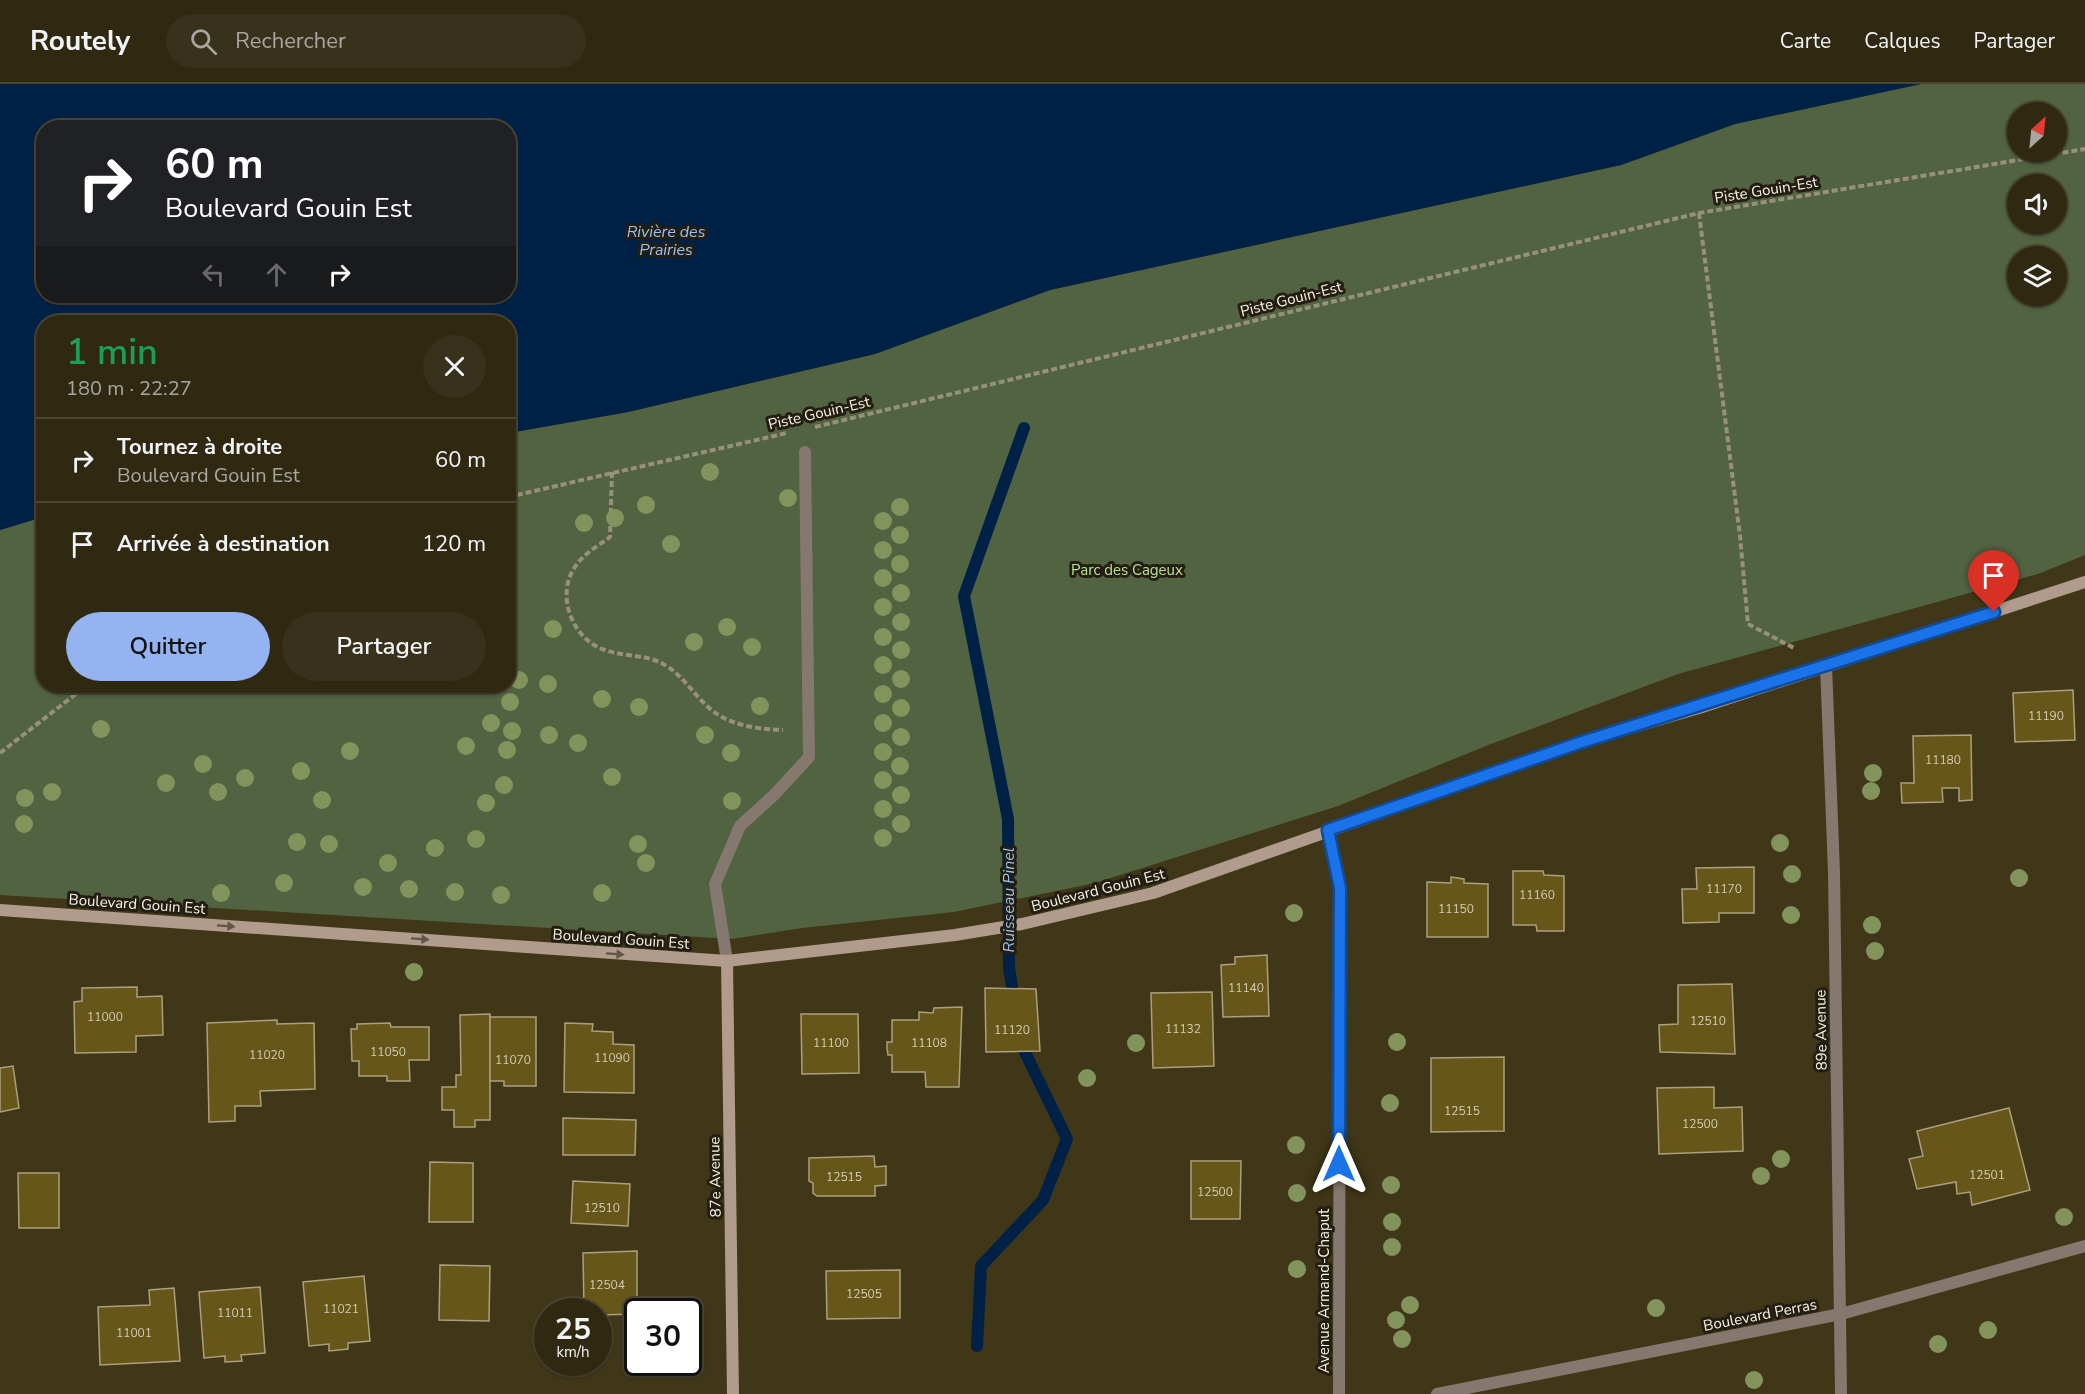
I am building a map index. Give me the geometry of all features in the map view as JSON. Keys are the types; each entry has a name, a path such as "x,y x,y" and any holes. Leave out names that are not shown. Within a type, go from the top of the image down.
{"street":[{"path":"727,960 715,884 740,826 775,794 809,757 806,452"},
{"name":"Boulevard Gouin Est","path":"0,910 727,960 955,935 1087,910 1153,893 1579,743 2085,582"},
{"name":"89e Avenue","path":"1826,665 1834,872 1841,1394"},
{"name":"Avenue Armand-Chaput","path":"1328,830 1340,888 1339,1394"},
{"name":"87e Avenue","path":"727,960 733,1394"},
{"name":"Boulevard Perras","path":"1437,1394 1841,1314 2085,1246"}],"path":[{"name":"Piste Gouin-Est","path":"806,429 1699,213 2085,149"},
{"path":"1699,213 1748,624 1826,665"},
{"name":"Piste Gouin-Est","path":"516,495 794,431"},
{"path":"612,472 610,537 586,555 574,568 567,585 566,601 579,631 591,644 604,650 662,663 681,677 705,705 726,720 756,729 810,731"},
{"path":"0,753 77,693"}],"green space":[{"name":"Parc des Cageux","path":"1921,84 2085,84 2085,555 2038,574 1678,674 1491,744 1338,806 1095,883 954,912 802,928 732,939 0,895 0,530 36,519 36,693 516,693 516,432 628,412 875,354 1050,290 1621,165 1735,124"}],"water":[{"name":"Rivière des Prairies","path":"0,84 1921,84 1735,124 1621,165 1050,290 875,354 628,412 516,432 516,315 36,315 36,519 0,530"}],"building":[{"path":"2073,690 2075,740 2015,742 2013,693"},
{"path":"1971,735 1972,800 1959,801 1959,788 1942,788 1943,802 1902,803 1901,783 1914,783 1913,736"},
{"path":"1754,867 1754,913 1719,913 1719,922 1683,923 1682,889 1697,889 1696,868"},
{"path":"1513,871 1543,871 1544,875 1564,876 1564,931 1537,931 1536,925 1513,925"},
{"path":"1451,877 1464,879 1464,883 1488,884 1488,937 1427,937 1427,882 1451,883"},
{"path":"1267,955 1269,1016 1223,1017 1221,965 1235,964 1235,957"},
{"path":"1732,984 1735,1054 1660,1052 1659,1025 1678,1024 1678,985"},
{"path":"137,987 137,997 162,996 163,1035 136,1036 136,1052 75,1053 74,1002 82,1001 82,988"},
{"path":"985,988 1036,989 1040,1051 986,1052"},
{"path":"1212,992 1214,1066 1153,1068 1151,993"},
{"path":"962,1007 959,1087 926,1087 925,1072 892,1072 892,1055 888,1055 887,1042 892,1042 892,1020 919,1020 919,1012 933,1013 934,1008"},
{"path":"490,1014 490,1120 475,1120 475,1127 454,1127 454,1110 442,1110 442,1087 456,1087 456,1075 461,1075 460,1015"},
{"path":"801,1014 858,1014 859,1073 802,1074"},
{"path":"490,1017 536,1017 536,1086 504,1086 504,1081 490,1081"},
{"path":"277,1020 277,1024 314,1023 315,1089 260,1091 261,1106 235,1106 235,1121 209,1122 207,1023"},
{"path":"390,1023 391,1027 429,1027 429,1060 409,1060 410,1081 387,1081 387,1076 359,1076 359,1061 352,1061 351,1029 357,1029 357,1024"},
{"path":"565,1023 593,1024 592,1031 613,1032 613,1044 634,1045 634,1093 564,1092"},
{"path":"1504,1057 1504,1131 1431,1132 1431,1058"},
{"path":"13,1066 19,1108 0,1112 0,1068"},
{"path":"1714,1087 1714,1108 1742,1107 1743,1151 1659,1154 1657,1088"},
{"path":"2009,1108 2030,1190 1972,1205 1970,1192 1957,1194 1956,1182 1917,1189 1909,1159 1923,1156 1917,1131"},
{"path":"563,1118 636,1120 635,1155 563,1155"},
{"path":"874,1156 875,1167 886,1166 886,1185 875,1186 875,1196 817,1196 813,1193 813,1183 809,1181 809,1158"},
{"path":"1191,1161 1241,1161 1240,1219 1191,1219"},
{"path":"430,1162 473,1163 473,1222 429,1222"},
{"path":"18,1173 59,1173 59,1228 19,1228"},
{"path":"573,1181 630,1184 628,1226 571,1223"},
{"path":"637,1251 637,1298 624,1298 624,1314 612,1315 612,1298 584,1298 583,1253"},
{"path":"440,1265 490,1266 489,1321 439,1320"},
{"path":"900,1270 900,1318 827,1319 826,1271"},
{"path":"364,1276 370,1341 348,1343 348,1349 329,1351 329,1344 309,1346 303,1282"},
{"path":"260,1287 265,1353 241,1355 242,1361 225,1362 225,1356 204,1358 199,1292"},
{"path":"174,1288 180,1361 100,1365 98,1307 150,1305 149,1290"}],"waterway":[{"name":"Ruisseau Pinel","path":"1015,1004 1009,968 1008,819 964,596 1024,428"},
{"name":"Ruisseau Pinel","path":"977,1346 981,1266 1043,1200 1067,1139 1022,1046 1020,1036"}],"route":[{"path":"1339,1164 1340,888 1328,830 1579,743 1994,612"}]}
